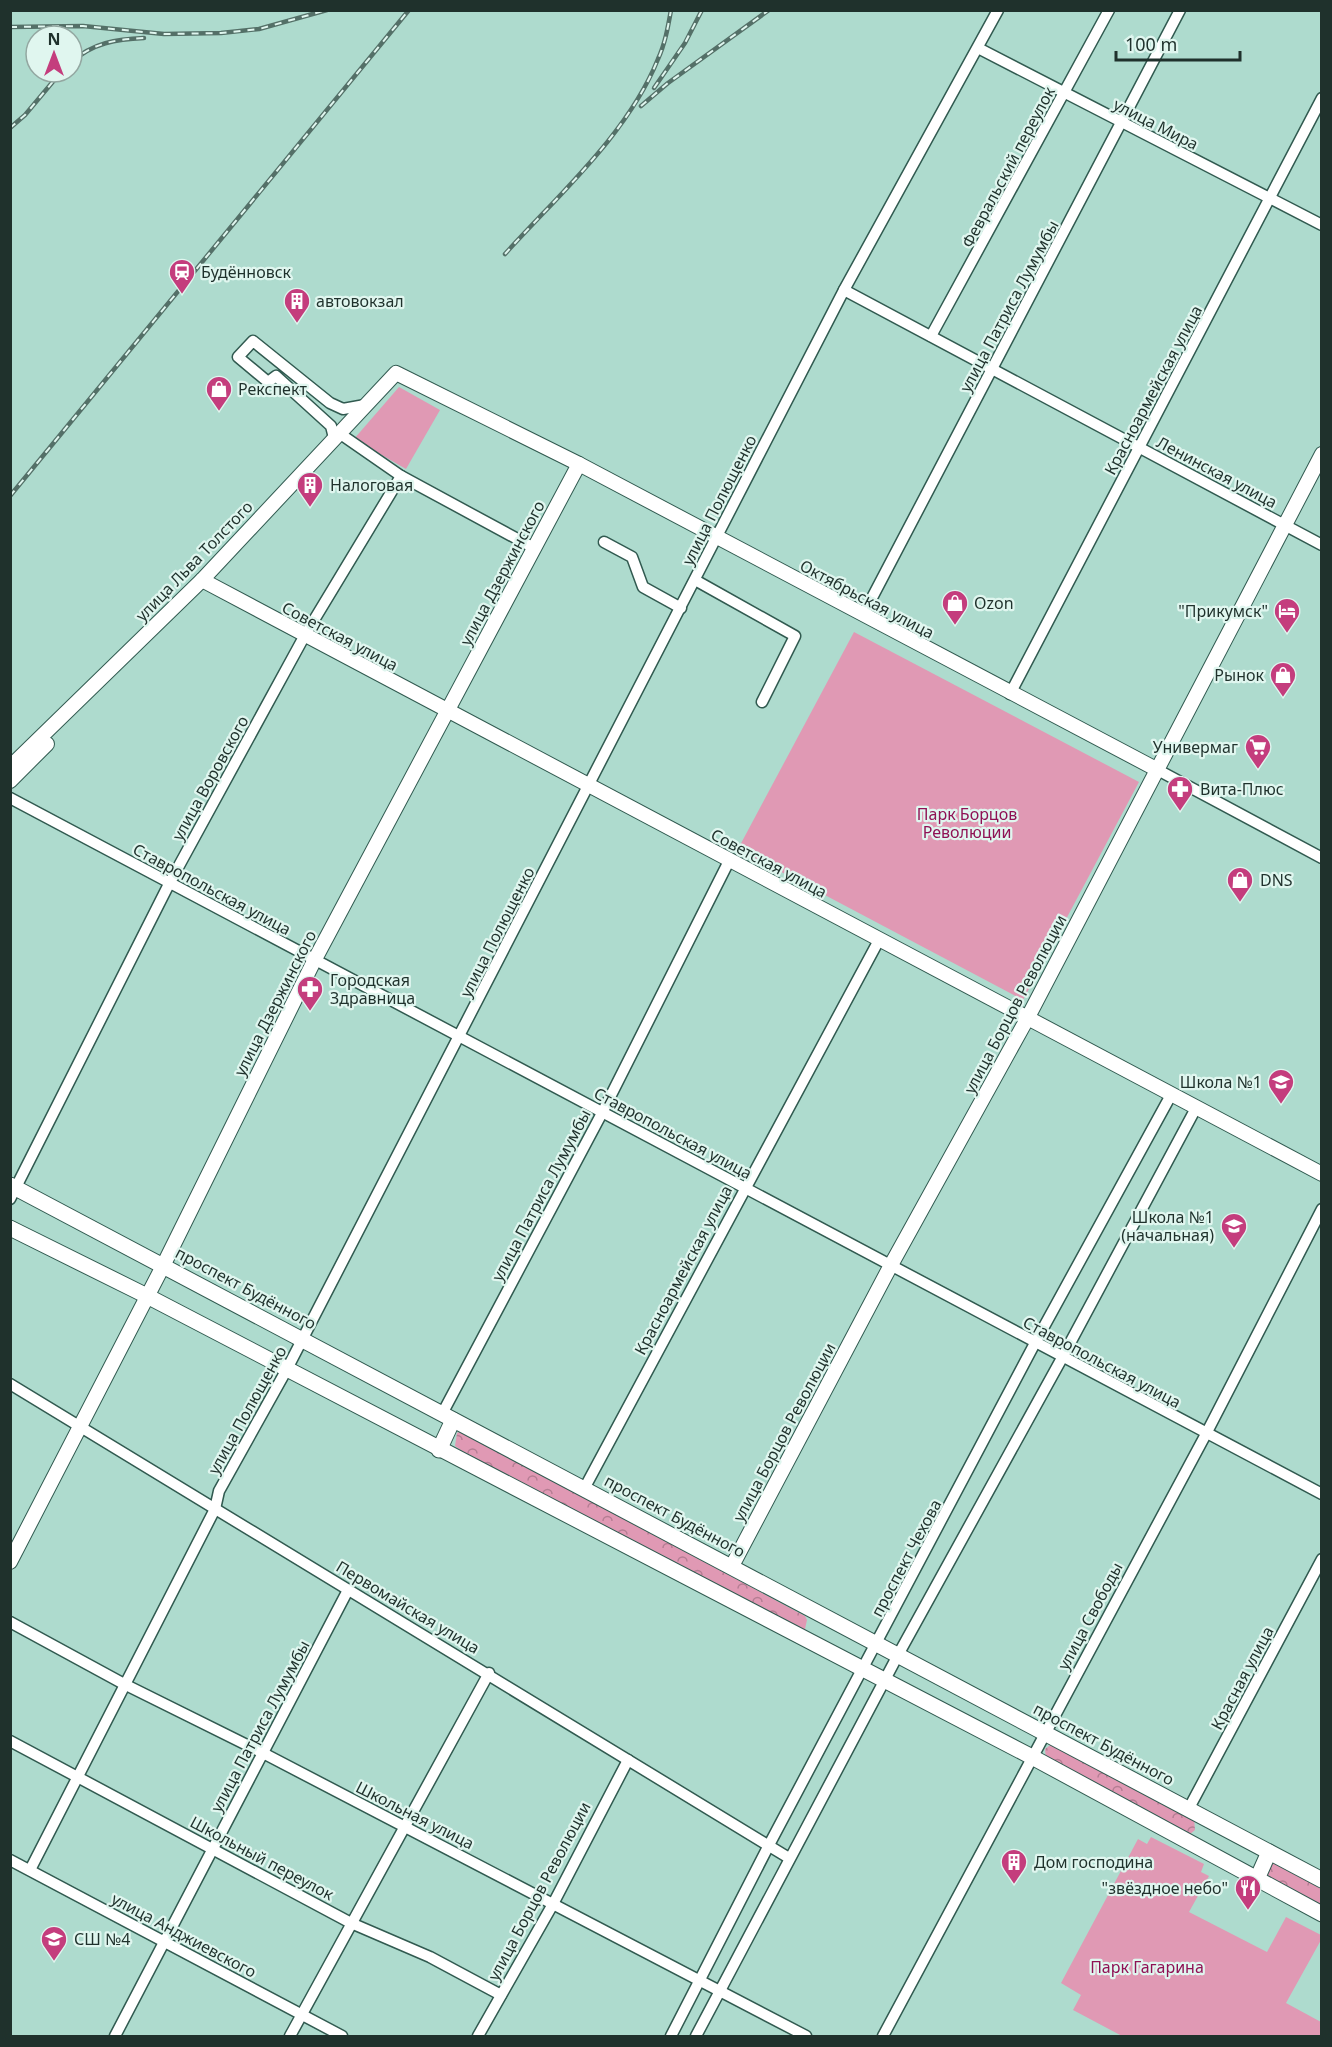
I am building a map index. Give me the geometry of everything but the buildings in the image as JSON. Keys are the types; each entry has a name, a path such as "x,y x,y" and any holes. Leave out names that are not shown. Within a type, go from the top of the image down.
{"main road":[{"name":"проспект Будённого","path":"12,1191 164,1264 1322,1880"},
{"path":"10,1228 147,1296 1032,1757 1322,1914"},
{"path":"439,1450 448,1417"},
{"path":"1257,1879 1269,1852"}],"street":[{"name":"улица Полющенко","path":"30,1870 215,1509 219,1491 287,1369 844,290 998,10"},
{"name":"Февральский переулок","path":"931,336 1109,10"},
{"name":"улица Патриса Лумумбы","path":"863,615 1180,10"},
{"name":"улица Мира","path":"978,48 1322,225"},
{"name":"Красноармейская улица","path":"1010,694 1322,98"},
{"name":"Ленинская улица","path":"844,290 1322,544"},
{"path":"365,405 343,409 330,403 253,341 238,357 268,382 276,376 331,426 337,435 401,476 534,548"},
{"name":"Октябрьская улица","path":"396,373 579,464 1322,858"},
{"name":"улица Льва Толстого","path":"10,781 204,581 396,373"},
{"name":"улица Борцов Революции","path":"732,1566 891,1265 1027,1019 1322,454"},
{"name":"улица Дзержинского","path":"10,1562 164,1264 314,961 579,464"},
{"name":"улица Воровского","path":"12,1191 169,884 305,635 401,476"},
{"path":"604,542 632,557 644,587 681,608"},
{"path":"695,580 795,636 762,702"},
{"name":"улица Льва Толстого","path":"10,767 204,581"},
{"name":"Советская улица","path":"204,581 1322,1174"},
{"name":"Ставропольская улица","path":"10,798 1322,1494"},
{"name":"улица Патриса Лумумбы","path":"448,1417 729,861"},
{"name":"Красноармейская улица","path":"584,1489 879,940"},
{"name":"проспект Чехова","path":"671,2037 769,1845 864,1670 1035,1343 1171,1095"},
{"path":"696,2037 898,1655 1062,1358 1196,1108"},
{"name":"улица Свободы","path":"883,2037 1206,1434 1322,1209"},
{"name":"Первомайская улица","path":"10,1384 489,1673 789,1858"},
{"name":"Красная улица","path":"1188,1810 1322,1559"},
{"name":"улица Патриса Лумумбы","path":"115,2037 348,1590"},
{"name":"Школьная улица","path":"10,1623 806,2037"},
{"path":"290,2037 489,1673"},
{"name":"Школьный переулок","path":"10,1741 351,1923 430,1957 501,1995"},
{"name":"улица Борцов Революции","path":"478,2037 553,1904 628,1760"},
{"name":"улица Анджиевского","path":"10,1860 164,1940 342,2037"}],"green space":[{"path":"399,387 440,410 406,469 354,439"},
{"name":"Парк Борцов Революции","path":"854,632 1139,782 1023,1000 738,849"},
{"path":"461,1431 805,1616 807,1620 805,1629 802,1630 772,1616 462,1451 455,1446 457,1433"},
{"path":"1053,1743 1194,1818 1195,1830 1189,1835 1046,1760 1045,1749"},
{"name":"Парк Гагарина","path":"1151,1837 1204,1864 1201,1872 1209,1876 1189,1912 1267,1952 1286,1917 1321,1935 1321,1940 1286,2003 1321,2022 1321,2036 1122,2036 1073,2010 1081,1995 1061,1983 1138,1839 1147,1844"},
{"path":"1271,1860 1321,1887 1321,1908 1263,1876"}],"railway":[{"path":"10,27 83,26 164,34 221,33 259,29 327,10"},
{"path":"10,496 409,10"},
{"path":"505,254 569,186 629,113 645,86 660,53 671,10"},
{"path":"654,88 685,43 702,10"},
{"path":"641,106 668,83 769,10"},
{"path":"84,53 105,43 144,38"},
{"path":"10,128 25,115 51,84"}],"place":[{"name":"Будённовск","path":"182,295"},
{"name":"автовокзал","path":"297,324"},
{"name":"Рекспект","path":"219,412"},
{"name":"Налоговая","path":"310,508"},
{"name":"Ozon","path":"955,626"},
{"name":"\"Прикумск\"","path":"1287,634"},
{"name":"Рынок","path":"1283,698"},
{"name":"Универмаг","path":"1258,770"},
{"name":"Вита-Плюс","path":"1180,812"},
{"name":"DNS","path":"1240,903"},
{"name":"Городская Здравница","path":"310,1012"},
{"name":"Школа №1","path":"1281,1105"},
{"name":"Школа №1 (начальная)","path":"1234,1249"},
{"name":"Дом господина","path":"1014,1885"},
{"name":"\"звёздное небо\"","path":"1248,1911"},
{"name":"СШ №4","path":"54,1962"}]}
